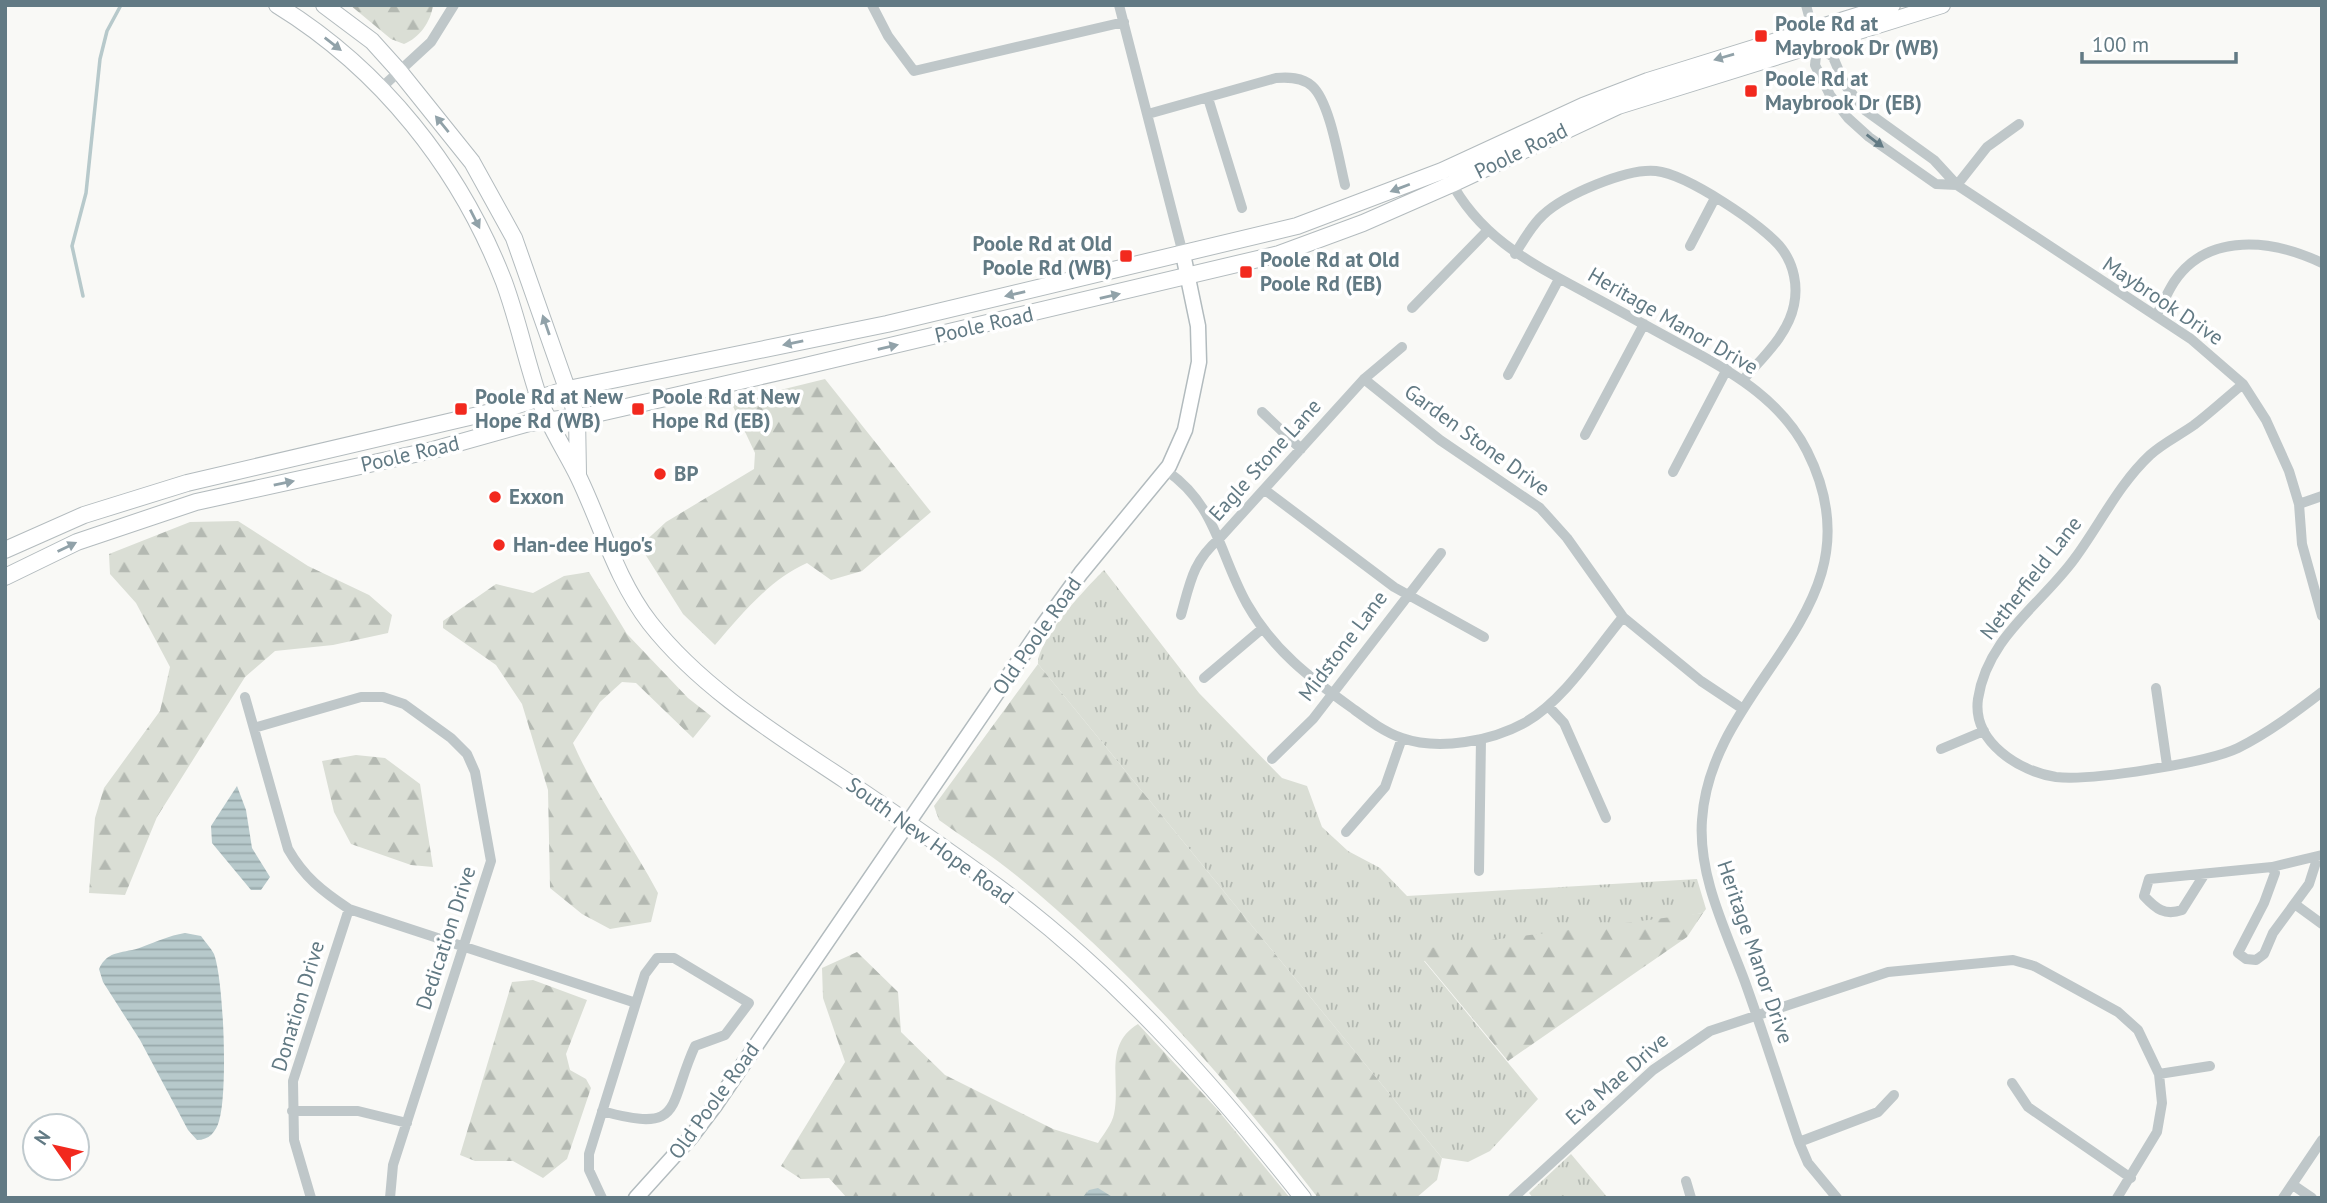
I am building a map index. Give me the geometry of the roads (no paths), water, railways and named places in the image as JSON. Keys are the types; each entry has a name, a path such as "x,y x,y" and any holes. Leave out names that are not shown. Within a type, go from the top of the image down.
{"main road":[{"name":"South New Hope Road","path":"277,5 357,64 450,171 479,225 503,282 548,421 579,477 612,558 648,621 680,656 735,704 995,885 1120,988 1230,1106 1303,1198"},
{"name":"South New Hope Road","path":"324,5 372,41 400,71 472,162 514,238 577,417 579,477"},
{"name":"Poole Road","path":"5,577 77,542 196,502 1189,277 1279,254 1363,223 1583,106 1648,81 1892,5"},
{"name":"Poole Road","path":"5,550 84,515 187,483 568,389 887,324 1297,226 1449,177 1618,106 1942,5"},
{"path":"187,483 196,502"}],"street":[{"path":"380,89 430,42 454,5"},
{"path":"872,5 888,36 914,71 1061,40 1124,23"},
{"name":"Old Poole Road","path":"636,1198 691,1138 716,1104 907,822 1075,581 1167,471 1185,430 1199,362 1198,326 1189,277 1119,5"},
{"path":"1806,5 1817,46"},
{"name":"Maybrook Drive","path":"1957,185 1936,184 1869,137 1849,118 1830,94 1815,65 1817,46 1833,57 1845,85 1866,111 1934,160 1957,185 2191,339 2243,384 2266,420 2289,471 2299,504 2302,544 2322,616"},
{"path":"1148,114 1276,78 1295,77 1312,86 1322,103 1345,185"},
{"path":"1208,98 1242,208"},
{"path":"1957,185 1987,147 2019,124"},
{"path":"1515,254 1540,218 1556,204 1629,174 1657,171 1679,176 1715,198 1777,243 1787,258 1796,285 1795,304 1787,326 1743,380"},
{"name":"Heritage Manor Drive","path":"1449,177 1459,197 1487,231 1515,254 1743,380 1773,406 1800,439 1821,486 1827,523 1826,556 1812,603 1718,752 1707,782 1702,845 1710,883 1800,1142 1808,1163 1836,1198"},
{"path":"1690,246 1715,198"},
{"path":"1412,308 1487,231"},
{"path":"2155,316 2175,281 2191,263 2222,247 2259,244 2291,250 2322,263"},
{"path":"1508,375 1559,279"},
{"path":"1585,435 1644,324"},
{"name":"Eagle Stone Lane","path":"1181,615 1197,561 1265,490 1364,379 1402,347"},
{"path":"1673,472 1727,369"},
{"name":"Garden Stone Drive","path":"1364,379 1440,440 1540,508 1575,548 1623,617 1701,681 1743,709"},
{"name":"Netherfield Lane","path":"1984,731 1978,703 1982,679 1993,657 2029,606 2074,559 2114,499 2151,454 2196,423 2243,384"},
{"path":"1262,412 1301,449"},
{"path":"1167,471 1199,498 1247,604 1263,628 1296,667 1374,723 1402,738 1436,744 1481,739 1524,723 1548,706 1623,617"},
{"path":"1265,490 1406,595 1484,637"},
{"path":"2299,504 2322,496"},
{"name":"Midstone Lane","path":"1272,760 1313,719 1441,553"},
{"path":"1204,678 1263,628"},
{"path":"2156,688 2167,765"},
{"path":"1941,749 1984,731 1998,751 2032,771 2058,777 2100,775 2204,761 2239,748 2322,692"},
{"path":"246,697 288,849 301,871 317,888 349,909 636,1003"},
{"name":"Dedication Drive","path":"254,728 361,697 383,697 404,704 451,738 467,754 475,772 491,861 390,1178 390,1198"},
{"path":"1548,706 1564,723 1606,818"},
{"path":"1346,832 1385,788 1402,738"},
{"path":"1479,871 1481,739"},
{"path":"2204,875 2182,910 2173,914 2159,911 2144,896 2149,878 2272,867 2320,856"},
{"path":"2272,867 2274,873 2264,904 2238,953 2246,959 2256,960 2264,954 2273,933 2297,905 2309,884 2320,856"},
{"path":"2297,905 2322,923"},
{"name":"Donation Drive","path":"311,1198 294,1140 293,1081 349,909"},
{"path":"601,1111 639,1121 661,1118 675,1104 695,1046 725,1035 749,1003 674,958 657,958 645,974 601,1111 589,1154 589,1170 603,1198"},
{"name":"Eva Mae Drive","path":"1513,1198 1653,1070 1684,1046 1710,1031 1888,972 2013,960 2034,966 2118,1012 2138,1030 2158,1074 2162,1103 2160,1125 2152,1146 2118,1198"},
{"path":"2158,1074 2210,1066"},
{"path":"2012,1083 2028,1107 2130,1178"},
{"path":"1800,1142 1878,1112 1894,1095"},
{"path":"292,1111 358,1111 407,1123"},
{"path":"2283,1198 2322,1140"},
{"path":"1686,1181 1692,1198"},
{"path":"2292,1185 2312,1198"}],"waterway":[{"path":"83,296 72,246 86,193 100,59 107,31 121,5"}],"place":[{"name":"Poole Rd at Maybrook Dr (WB)","path":"1761,36"},
{"name":"Poole Rd at Maybrook Dr (EB)","path":"1751,91"},
{"name":"Poole Rd at Old Poole Rd (WB)","path":"1126,256"},
{"name":"Poole Rd at Old Poole Rd (EB)","path":"1246,272"},
{"name":"Poole Rd at New Hope Rd (WB)","path":"461,409"},
{"name":"Poole Rd at New Hope Rd (EB)","path":"638,409"},
{"name":"BP","path":"660,474"},
{"name":"Exxon","path":"495,497"},
{"name":"Han-dee Hugo's","path":"499,545"}]}
